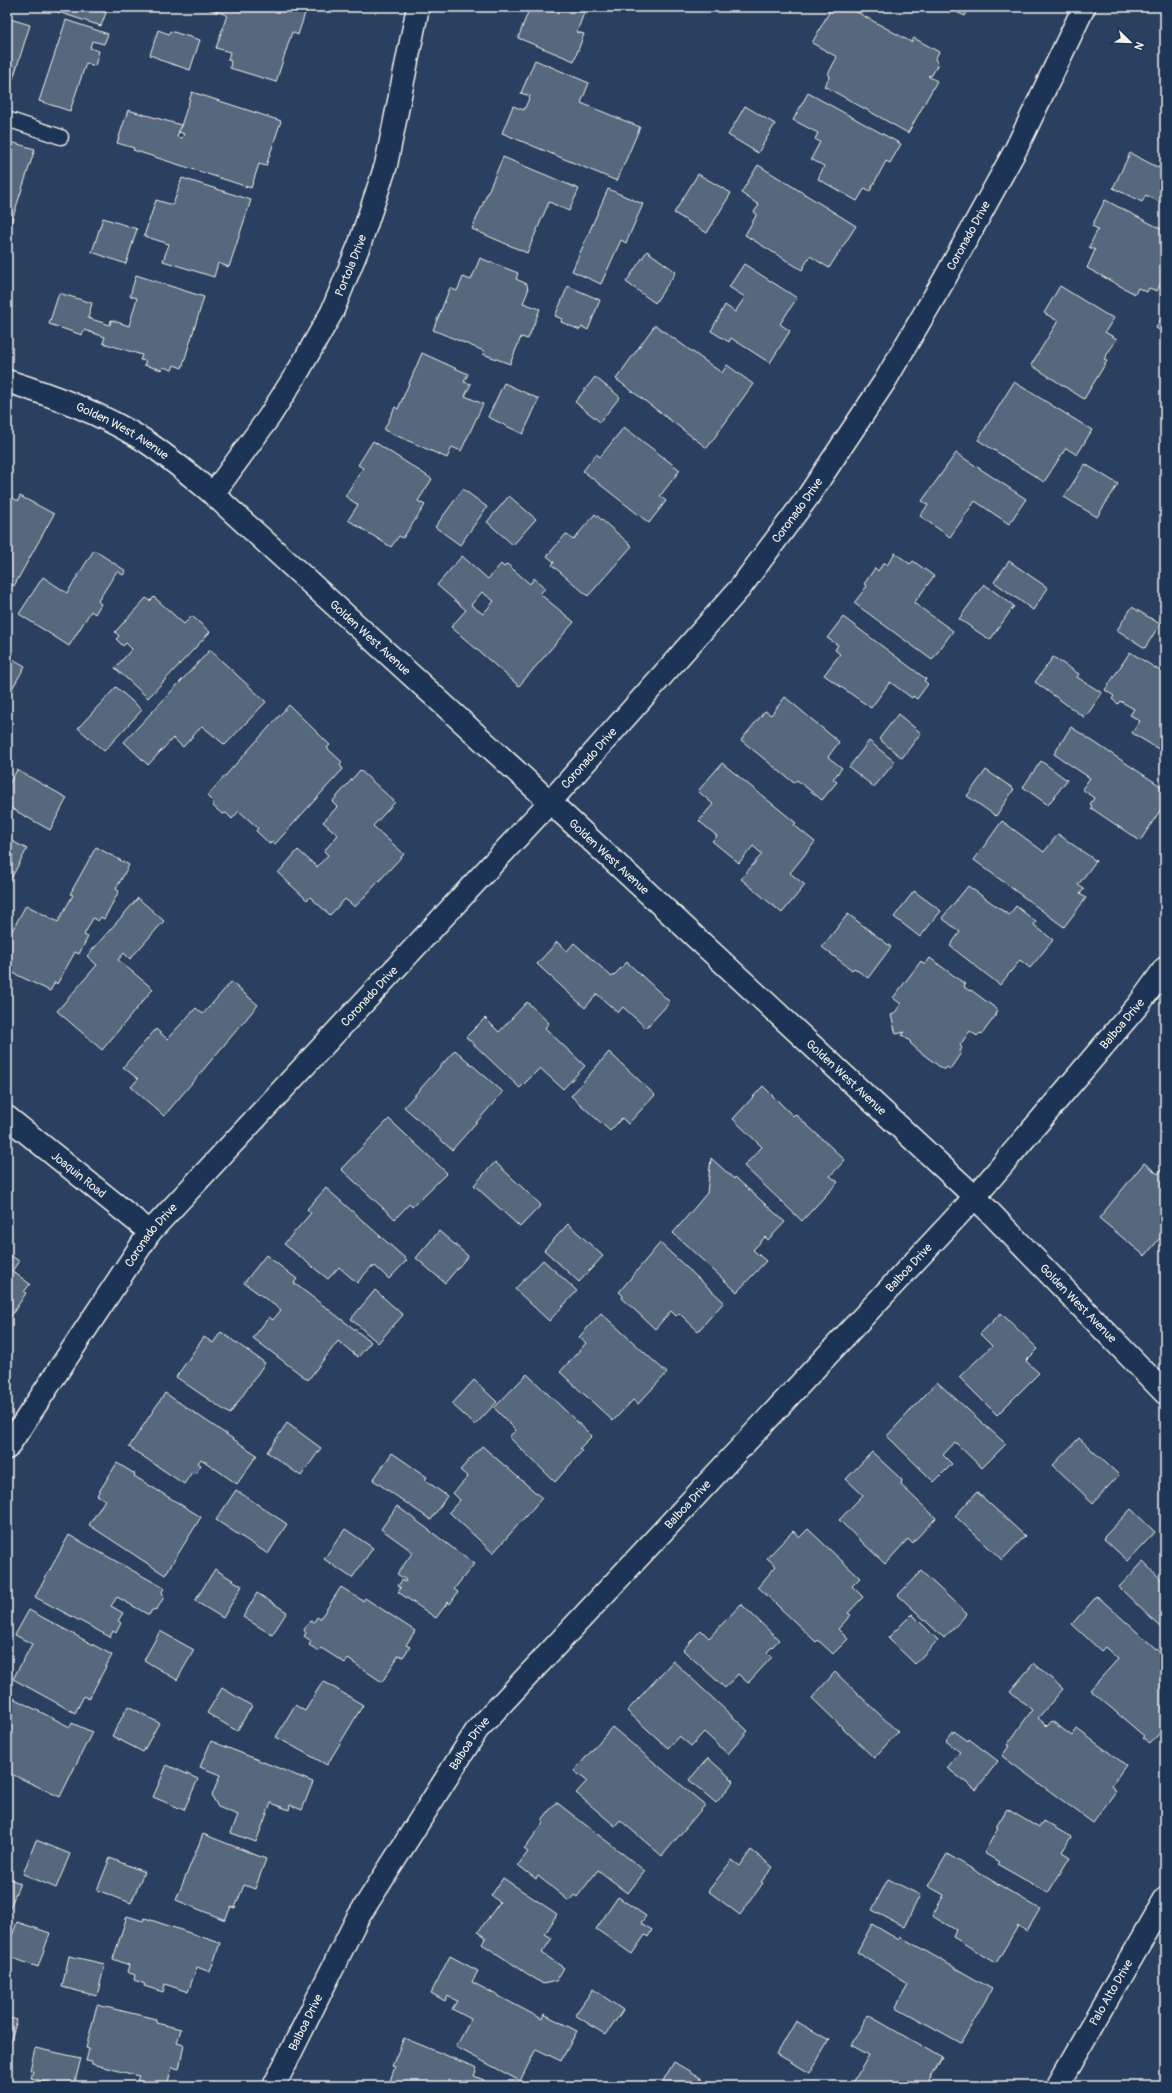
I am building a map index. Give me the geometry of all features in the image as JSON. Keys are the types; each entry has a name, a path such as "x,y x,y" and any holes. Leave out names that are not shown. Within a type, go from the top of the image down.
{"street":[{"name":"Portola Drive","path":"213,494 269,417 299,370 332,312 360,243 386,165 418,7"},
{"name":"Coronado Drive","path":"7,1448 150,1232 550,802 740,588 807,498 885,380 944,280 1016,149 1084,7"},
{"name":"Golden West Avenue","path":"7,381 48,394 100,416 159,451 213,494 550,802 975,1197 1165,1393"},
{"name":"Balboa Drive","path":"274,2086 357,1919 477,1730 975,1197 1139,1004 1165,968"},
{"name":"Joaquin Road","path":"7,1117 150,1232"},
{"name":"Palo Alto Drive","path":"1057,2086 1165,1899"}],"lane":[{"path":"7,119 61,137"}],"building":[{"path":"43,7 108,7 101,26"},
{"path":"202,7 307,7 298,35 292,32 276,82 230,68 231,61 228,60 230,52 216,48 227,15"},
{"path":"530,7 586,7 577,32 584,34 574,61 518,38"},
{"path":"832,7 843,7 852,12 853,10 911,42 914,38 939,52 935,59 938,64 932,75 928,76 937,81 908,133 824,86 830,76 828,74 837,57 812,43"},
{"path":"946,7 969,7 965,16"},
{"path":"7,18 30,25 7,98"},
{"path":"66,20 108,34 104,44 92,41 90,48 99,51 95,66 86,63 70,111 39,101"},
{"path":"158,30 169,34 170,31 200,40 190,70 150,55"},
{"path":"535,60 589,83 581,103 640,127 617,181 502,133 513,106 524,110 530,96 521,93"},
{"path":"192,92 281,121 266,166 259,164 251,188 133,150 134,148 117,143 128,110 181,125 177,137 182,138 184,134 179,132"},
{"path":"808,93 901,144 890,163 886,161 870,191 865,188 857,201 818,179 824,166 811,159 820,142 815,139 818,133 793,120"},
{"path":"745,106 775,124 758,153 728,135"},
{"path":"7,141 35,149 10,226 7,226"},
{"path":"1130,153 1159,168 1165,156 1165,205 1146,195 1142,202 1113,188"},
{"path":"503,157 579,189 569,211 549,202 527,253 472,229"},
{"path":"758,165 856,226 829,268 810,256 802,270 745,235 757,214 754,212 759,205 741,193"},
{"path":"698,174 731,193 707,233 674,213"},
{"path":"182,178 251,200 229,267 218,263 214,277 163,261 169,244 144,236 156,200 173,205"},
{"path":"608,189 643,204 626,243 621,240 601,284 572,271"},
{"path":"1105,200 1165,231 1165,275 1157,291 1149,288 1147,292 1138,288 1135,294 1087,268 1095,250 1089,247 1098,229 1092,226"},
{"path":"103,218 137,229 126,264 92,252"},
{"path":"647,251 676,272 655,303 626,282"},
{"path":"480,258 518,273 516,279 527,284 528,291 523,303 540,309 528,339 521,337 510,364 483,354 484,351 433,330 450,288 457,291 463,277 471,280"},
{"path":"744,264 797,298 780,324 790,331 770,363 731,338 729,342 711,331 725,305 735,312 745,297 729,287"},
{"path":"136,275 204,297 182,368 174,365 172,370 163,367 162,370 144,365 146,361 140,360 142,355 103,343 105,337 84,330 82,335 49,324 59,293 92,303 88,318 110,325 111,320 129,326 137,298 130,296"},
{"path":"568,286 600,300 588,330 582,327 580,330 561,322 562,319 555,316"},
{"path":"1060,286 1114,318 1105,332 1117,339 1104,359 1107,361 1084,399 1031,365 1058,321 1044,313"},
{"path":"1165,311 1165,333 1156,328"},
{"path":"655,325 722,373 727,365 753,384 707,448 616,379"},
{"path":"422,353 468,374 464,382 471,384 465,396 483,404 461,451 452,447 447,458 384,430 395,407 398,409"},
{"path":"595,377 620,397 600,422 575,402"},
{"path":"1014,382 1092,430 1077,455 1066,448 1044,482 978,440"},
{"path":"504,383 539,399 523,434 488,417"},
{"path":"624,427 680,470 660,496 666,501 649,523 583,471 596,454 600,457"},
{"path":"373,441 432,479 418,501 425,505 403,538 399,536 391,547 348,520 358,505 345,496 363,468 358,465"},
{"path":"956,453 1026,499 1009,524 975,501 950,537 920,516 928,505 922,501"},
{"path":"1085,464 1118,484 1097,517 1064,497"},
{"path":"463,489 487,507 460,545 435,527"},
{"path":"7,495 18,501 20,496 54,514 14,586 7,582"},
{"path":"509,496 536,519 513,545 487,522"},
{"path":"595,514 632,546 588,596 552,565 554,562 547,556 566,534 573,540"},
{"path":"94,550 126,571 123,575 117,571 98,601 101,604 95,614 91,611 69,646 19,614 43,577 67,593"},
{"path":"895,553 910,564 913,561 934,576 914,603 953,631 932,660 854,603 867,586 864,584 875,568 878,571 884,562 887,565"},
{"path":"462,556 488,579 501,564 504,567 507,564 530,584 534,578 545,588 540,594 574,622 519,686 451,627 466,610 437,585","holes":["482,592 494,601 483,614 471,605"]},
{"path":"1009,561 1048,588 1033,610 994,582"},
{"path":"984,584 1014,606 990,640 959,619"},
{"path":"154,597 184,624 192,616 210,632 148,698 115,668 132,649 126,643 123,646 116,639 119,636 115,632 146,598 150,601"},
{"path":"1132,607 1160,624 1145,648 1117,630"},
{"path":"843,617 926,679 924,681 928,684 917,699 913,696 912,698 890,682 871,708 824,675 840,654 835,650 838,645 827,638"},
{"path":"210,650 266,702 225,745 202,726 183,747 173,738 148,765 124,742"},
{"path":"1130,652 1165,674 1165,753 1132,733 1140,721 1130,715 1134,709 1120,701 1118,704 1112,699 1114,696 1105,690"},
{"path":"7,656 25,666 8,696 7,696"},
{"path":"1053,657 1079,674 1077,677 1102,693 1085,718 1035,682"},
{"path":"116,687 142,710 104,751 78,728"},
{"path":"785,697 839,742 828,757 842,768 833,779 837,782 822,800 797,780 794,783 741,740 765,711 771,715"},
{"path":"289,705 330,745 327,748 342,762 340,765 343,769 275,844 272,841 270,844 256,831 258,828 239,811 232,819 226,813 222,814 213,806 213,802 207,796"},
{"path":"898,714 921,733 902,758 879,739"},
{"path":"1071,727 1165,789 1165,803 1140,841 1091,808 1092,806 1090,804 1094,798 1082,789 1090,778 1054,754"},
{"path":"869,741 895,762 874,787 849,767"},
{"path":"1041,761 1067,780 1048,805 1023,787"},
{"path":"722,763 796,823 794,825 815,842 790,873 805,885 782,913 741,879 762,854 753,846 739,863 712,841 717,836 699,821 713,804 698,791"},
{"path":"17,770 67,798 50,830 7,806 7,787"},
{"path":"360,770 395,802 373,826 404,854 355,907 345,899 330,915 310,897 307,900 278,873 298,850 317,867 328,855 324,851 338,835 323,822 337,807 332,802"},
{"path":"986,770 1014,789 996,816 967,796"},
{"path":"1002,821 1044,852 1058,834 1096,861 1078,885 1084,889 1080,894 1086,898 1064,927 974,860"},
{"path":"10,840 27,849 7,886 7,846"},
{"path":"96,847 129,865 116,889 119,891 104,919 101,917 98,921 93,918 84,935 88,937 79,954 75,952 57,984 55,982 50,991 7,970 7,940 26,905 58,922 73,895 70,894"},
{"path":"968,886 1009,915 1016,906 1036,922 1034,925 1053,940 1030,968 1020,960 1000,985 950,946 960,932 942,918"},
{"path":"914,891 941,911 920,937 894,917"},
{"path":"138,898 164,921 130,959 124,953 118,960 153,989 102,1050 57,1011 97,965 87,956"},
{"path":"848,914 891,947 868,978 854,968 852,970 822,947"},
{"path":"557,942 567,951 574,943 612,977 627,962 670,1002 646,1028 623,1007 618,1013 597,994 585,1008 537,964"},
{"path":"930,958 965,984 964,987 970,991 971,990 998,1010 982,1034 980,1033 977,1036 970,1031 960,1045 962,1048 960,1051 961,1053 950,1069 947,1067 944,1070 910,1043 911,1042 902,1035 905,1032 896,1034 891,1015 894,1014 901,1004 893,998 921,961 925,965"},
{"path":"231,982 258,1005 164,1116 131,1087 138,1079 123,1067 156,1029 167,1039 196,1008 203,1014"},
{"path":"527,1002 549,1023 545,1028 585,1066 563,1089 540,1068 520,1088 466,1037 485,1018 499,1032"},
{"path":"455,1050 503,1092 452,1150 404,1107"},
{"path":"609,1052 655,1095 628,1124 622,1118 610,1131 571,1096"},
{"path":"763,1086 793,1116 795,1114 845,1160 830,1176 838,1182 802,1221 744,1166 762,1147 733,1119"},
{"path":"389,1119 447,1173 412,1207 409,1204 395,1219 341,1169"},
{"path":"711,1158 734,1179 735,1177 785,1222 768,1240 765,1237 753,1250 766,1261 737,1292 673,1233 707,1193"},
{"path":"495,1162 541,1205 520,1227 474,1185"},
{"path":"1144,1163 1158,1174 1161,1170 1165,1174 1165,1242 1160,1238 1145,1256 1099,1218"},
{"path":"326,1188 407,1260 389,1279 375,1266 373,1268 372,1266 357,1283 339,1267 328,1279 284,1244 311,1213 307,1209"},
{"path":"568,1224 603,1256 579,1282 544,1250"},
{"path":"439,1231 468,1256 445,1283 416,1258"},
{"path":"660,1243 724,1302 698,1331 679,1313 676,1316 671,1311 655,1329 622,1298 623,1296 619,1292"},
{"path":"7,1253 19,1261 12,1271 30,1284 11,1316 7,1313"},
{"path":"266,1255 297,1279 294,1283 371,1342 358,1357 338,1341 308,1380 253,1338 269,1317 273,1320 281,1310 244,1283"},
{"path":"543,1260 577,1291 549,1321 515,1289"},
{"path":"375,1290 403,1315 378,1343 351,1319"},
{"path":"601,1313 667,1373 638,1404 633,1400 613,1421 560,1372 586,1343 579,1337"},
{"path":"1001,1313 1038,1349 1026,1361 1039,1373 997,1415 959,1377 992,1346 980,1334"},
{"path":"221,1332 265,1363 230,1414 176,1377 204,1337 213,1343"},
{"path":"527,1374 592,1436 579,1449 582,1451 555,1482 509,1437 516,1430 494,1408"},
{"path":"474,1380 497,1402 475,1425 452,1404"},
{"path":"937,1382 1006,1444 982,1468 955,1442 943,1455 952,1464 934,1482 887,1436"},
{"path":"165,1393 257,1455 237,1484 201,1459 198,1463 201,1465 195,1474 192,1472 184,1484 129,1447"},
{"path":"287,1423 321,1448 301,1476 267,1452"},
{"path":"1079,1438 1119,1475 1093,1503 1053,1465"},
{"path":"482,1446 542,1498 493,1553 449,1512 460,1500 453,1493 468,1477 460,1470"},
{"path":"872,1452 902,1480 901,1485 936,1518 912,1543 908,1539 885,1564 839,1520 863,1495 846,1479"},
{"path":"392,1453 427,1477 425,1480 447,1496 431,1520 373,1480"},
{"path":"117,1463 135,1474 134,1476 201,1517 165,1575 89,1525 105,1500 97,1495"},
{"path":"236,1490 287,1524 268,1554 216,1520"},
{"path":"977,1492 1025,1536 1002,1560 955,1516"},
{"path":"397,1506 474,1564 454,1589 458,1592 450,1604 448,1602 436,1618 398,1592 401,1588 398,1586 402,1580 405,1582 406,1580 397,1574 413,1552 381,1529"},
{"path":"1131,1509 1155,1532 1128,1561 1103,1538"},
{"path":"345,1529 373,1548 352,1578 324,1559"},
{"path":"808,1529 860,1578 852,1586 863,1597 848,1613 851,1615 838,1629 848,1639 833,1654 818,1640 816,1642 758,1587 776,1566 767,1558 793,1531 800,1537"},
{"path":"69,1535 164,1588 162,1592 164,1597 157,1609 152,1610 149,1615 117,1597 111,1606 123,1613 118,1621 121,1623 116,1633 113,1631 110,1637 35,1597"},
{"path":"1143,1562 1165,1583 1165,1632 1119,1587"},
{"path":"215,1569 242,1586 223,1618 195,1601"},
{"path":"921,1571 967,1614 944,1638 898,1595"},
{"path":"341,1587 363,1601 365,1598 415,1631 406,1645 410,1647 403,1657 399,1655 382,1682 348,1659 345,1663 321,1648 319,1651 309,1645 311,1641 304,1636 306,1633 304,1630 310,1621 314,1622 317,1617 320,1619"},
{"path":"257,1593 287,1612 272,1635 243,1617"},
{"path":"1097,1596 1165,1657 1165,1727 1150,1744 1142,1738 1144,1736 1090,1690 1118,1659 1105,1647 1101,1651 1072,1624"},
{"path":"741,1604 779,1640 767,1652 772,1657 748,1683 738,1674 725,1688 683,1650 701,1630 709,1638"},
{"path":"29,1610 112,1655 89,1699 84,1696 75,1713 13,1679 32,1644 15,1635"},
{"path":"912,1614 938,1640 915,1664 888,1638"},
{"path":"160,1631 194,1650 177,1680 144,1660"},
{"path":"673,1661 748,1731 728,1754 704,1732 691,1746 679,1736 668,1748 627,1711"},
{"path":"1034,1663 1063,1689 1038,1718 1047,1726 1052,1721 1072,1736 1077,1729 1126,1765 1111,1786 1116,1791 1093,1823 1002,1756 1009,1746 1007,1745 1032,1710 1010,1691"},
{"path":"835,1672 898,1732 874,1758 812,1698"},
{"path":"323,1681 363,1705 327,1765 276,1737 295,1705 305,1711"},
{"path":"222,1688 252,1706 237,1731 207,1713"},
{"path":"7,1695 70,1727 72,1723 92,1732 60,1797 7,1772"},
{"path":"128,1706 159,1723 143,1752 112,1736"},
{"path":"612,1727 705,1805 662,1856 620,1820 615,1826 576,1793 587,1781 574,1771"},
{"path":"954,1731 968,1741 969,1739 998,1761 976,1790 947,1768 960,1752 946,1741"},
{"path":"211,1741 313,1782 302,1810 290,1805 289,1810 271,1803 256,1842 231,1833 238,1815 218,1807 212,1796 220,1775 200,1767"},
{"path":"708,1758 734,1781 716,1803 689,1780"},
{"path":"167,1765 198,1779 184,1810 153,1797"},
{"path":"556,1802 645,1871 628,1893 598,1870 577,1897 574,1895 569,1901 538,1876 536,1879 518,1865 528,1852 524,1849 544,1822 542,1820"},
{"path":"1007,1809 1039,1828 1043,1821 1071,1837 1062,1852 1070,1857 1048,1893 997,1864 999,1862 984,1853 998,1828 996,1827"},
{"path":"203,1834 266,1859 255,1889 244,1885 235,1908 231,1907 225,1920 176,1900"},
{"path":"36,1840 70,1854 56,1888 23,1874"},
{"path":"751,1850 773,1867 761,1882 763,1883 740,1915 708,1891 732,1860 740,1866"},
{"path":"947,1854 1040,1909 1027,1931 1018,1926 996,1963 953,1937 956,1930 932,1916 944,1895 928,1886"},
{"path":"110,1858 144,1872 131,1903 97,1890"},
{"path":"7,1878 20,1883 7,1915"},
{"path":"503,1878 557,1914 545,1934 552,1938 542,1953 564,1968 556,1981 543,1984 482,1944 486,1937 478,1932 500,1902 491,1896"},
{"path":"888,1879 920,1895 904,1927 872,1910"},
{"path":"618,1897 646,1916 641,1923 652,1930 648,1937 645,1935 632,1954 596,1929"},
{"path":"127,1916 143,1921 145,1918 220,1943 210,1972 197,1967 188,1992 165,1984 163,1992 144,1986 145,1984 134,1980 135,1975 127,1972 129,1965 113,1959"},
{"path":"17,1922 50,1933 38,1967 7,1956 7,1950"},
{"path":"872,1924 899,1940 901,1937 992,1989 961,2043 896,2007 908,1984 857,1952"},
{"path":"69,1956 105,1964 97,1996 62,1987"},
{"path":"450,1956 478,1971 472,1982 542,2019 544,2014 577,2031 561,2061 536,2049 520,2081 456,2047 471,2019 452,2009 457,2001 448,1996 445,2001 431,1993"},
{"path":"593,1989 623,2010 606,2035 575,2015"},
{"path":"97,2005 156,2019 156,2023 181,2029 177,2043 184,2045 179,2069 172,2067 167,2086 156,2086 137,2081 139,2076 92,2064 92,2062 86,2061 89,2049 86,2048"},
{"path":"868,2015 942,2058 929,2080 936,2086 851,2086 869,2055 851,2045"},
{"path":"7,2017 17,2020 9,2046 7,2046"},
{"path":"796,2021 829,2040 810,2073 777,2054"},
{"path":"404,2038 477,2068 474,2076 484,2080 481,2086 388,2086 395,2067 392,2066"},
{"path":"35,2048 81,2058 74,2086 60,2086 31,2078 33,2071 30,2070"},
{"path":"674,2062 704,2080 700,2086 660,2086"}]}
